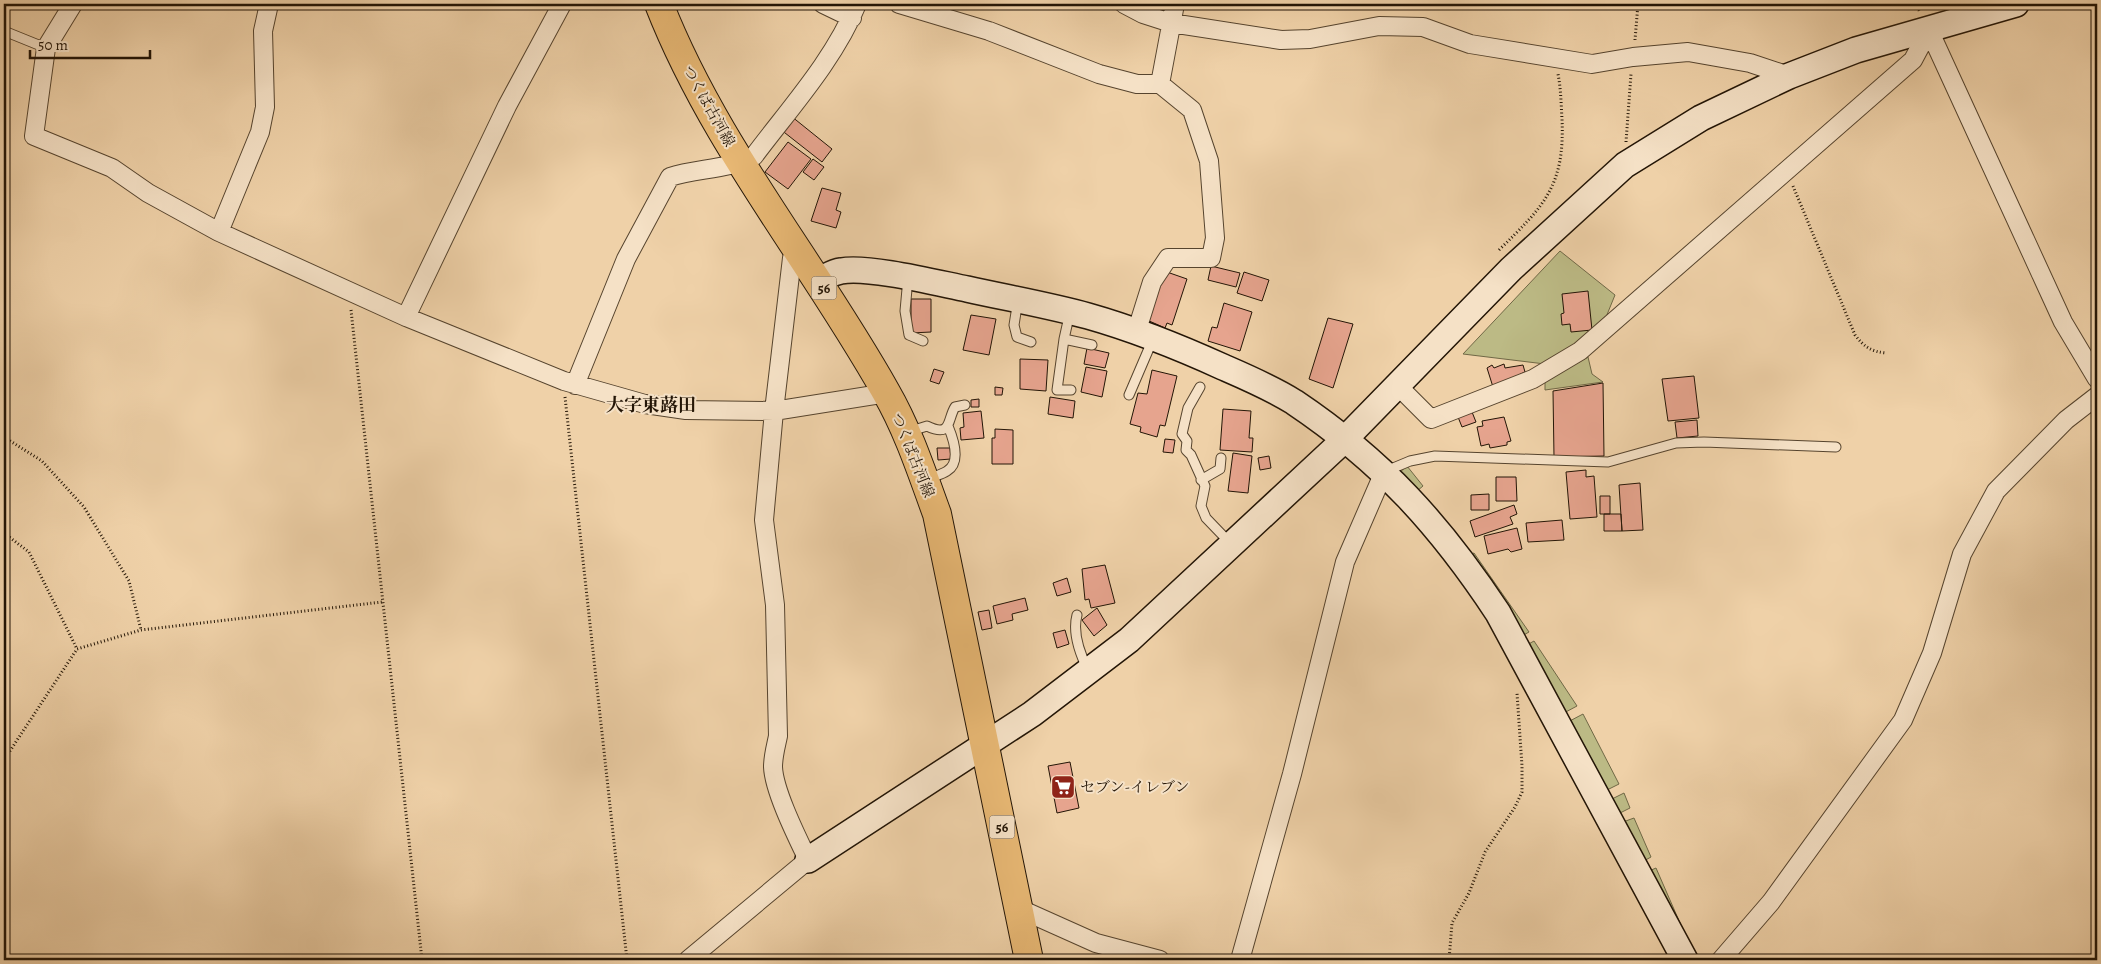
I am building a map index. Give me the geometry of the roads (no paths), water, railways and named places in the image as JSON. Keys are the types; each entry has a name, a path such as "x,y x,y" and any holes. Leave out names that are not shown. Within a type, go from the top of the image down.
{"main road":[{"name":"つくば古河線","path":"659,4 708,109 740,163 819,280 887,393 906,433 925,481 937,514 1029,960"}],"street":[{"path":"72,4 46,48 34,136 112,168 148,193 219,232 406,317 569,383 663,408 774,411 887,393"},
{"path":"219,232 260,132 265,107 263,32 269,4"},
{"path":"406,317 507,106 562,4"},
{"path":"569,383 626,259 670,177 690,171 740,163 754,156 827,60 854,11 823,4"},
{"path":"899,4 990,31 1099,74 1137,84 1160,84 1192,110 1209,161 1215,238 1211,258 1168,258 1152,282 1144,336"},
{"path":"1124,4 1143,14 1171,23 1281,40 1310,39 1379,26 1422,27 1470,44 1592,64 1633,56 1688,52 1750,64 1789,76"},
{"path":"1160,84 1175,4"},
{"path":"688,960 808,860 1032,714 1129,640 1344,440 1512,269 1625,165 1701,118 1789,76 1856,50 2016,4"},
{"path":"1397,385 1431,418 1533,379 1580,351 1913,60 1929,30"},
{"path":"1929,30 2063,322 2097,380"},
{"path":"800,251 792,258 774,411 764,520 774,605 778,736 773,755 773,769 786,811 808,860"},
{"path":"819,280 838,271 847,270 908,278 1070,312 1186,350 1245,376 1293,401 1344,440 1384,472 1428,517 1464,561 1498,613 1597,801 1685,960"},
{"path":"1721,960 1771,902 1903,720 1932,653 1962,554 1996,491 2066,420 2097,396"},
{"path":"1240,960 1292,774 1345,562 1384,472"},
{"path":"1020,909 1096,943 1160,960"}],"lane":[{"path":"4,31 46,48"},
{"path":"908,278 905,311 909,335 922,341"},
{"path":"1018,300 1014,331 1017,337 1031,342"},
{"path":"1070,312 1057,390 1071,390"},
{"path":"1129,396 1144,336"},
{"path":"1064,339 1092,344"},
{"path":"1200,387 1188,408 1182,434 1187,441 1186,450 1191,455 1205,486 1201,506 1206,518 1232,545"},
{"path":"906,433 918,427 927,426 936,430 948,426 952,421 955,406 965,405"},
{"path":"925,481 950,470 954,463 953,439 948,426"},
{"path":"1384,472 1410,461 1436,456 1608,462 1647,450 1685,443 1836,446"},
{"path":"1201,480 1220,469 1221,458"},
{"path":"1077,616 1075,629 1082,657 1089,671"}],"place":[{"name":"セブン-イレブン","path":"1063,787"}],"district":[{"name":"大字東蕗田","path":"651,405"}]}
